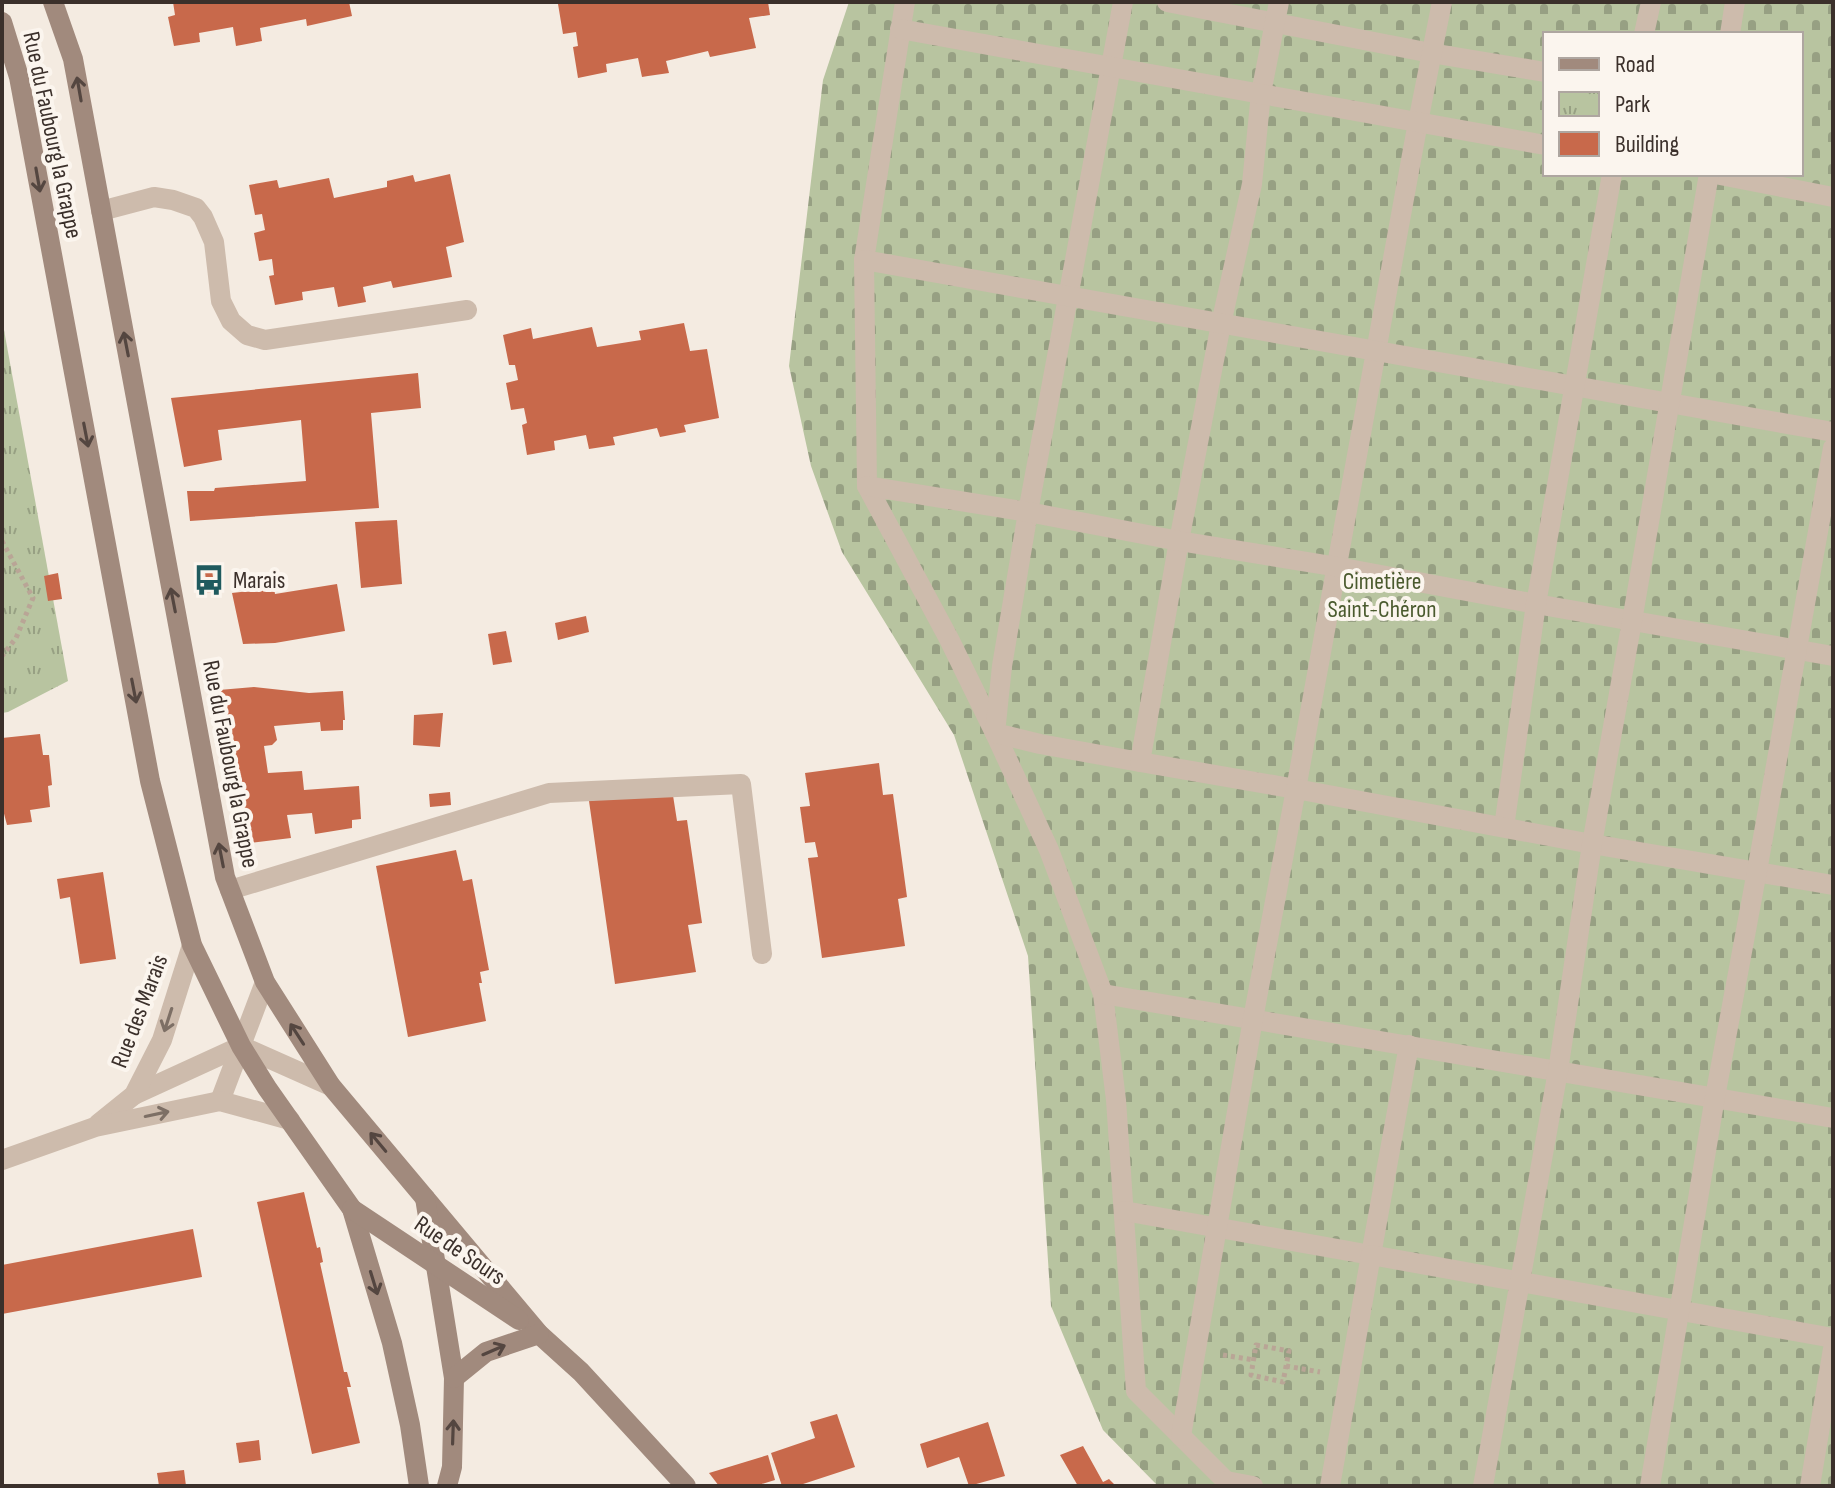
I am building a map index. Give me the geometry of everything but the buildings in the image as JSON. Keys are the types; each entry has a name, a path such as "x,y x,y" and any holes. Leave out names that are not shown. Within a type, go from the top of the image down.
{"main road":[{"name":"Rue du Faubourg la Grappe","path":"53,2 73,59 225,877 265,982 331,1086 425,1198"},
{"name":"Rue du Faubourg la Grappe","path":"2,22 19,77 150,781 192,945 241,1046 352,1209 392,1343 410,1425 419,1486"},
{"path":"425,1198 454,1378 452,1467 447,1486"},
{"name":"Rue de Sours","path":"425,1198 539,1334 610,1403 686,1486"},
{"name":"Rue de Sours","path":"352,1209 539,1334"},
{"path":"454,1378 486,1352 539,1334"}],"street":[{"path":"905,2 864,260 867,486 949,639 995,733 1049,850 1103,994 1116,1100 1136,1391 1228,1484 1253,1486"},
{"path":"995,733 1002,666 1028,512 1123,2"},
{"path":"1167,2 1543,72"},
{"path":"1140,762 1221,324 1252,184 1261,93 1279,2"},
{"path":"1181,1436 1253,1019 1442,2"},
{"path":"1644,32 1651,2"},
{"path":"1730,32 1735,2"},
{"path":"900,29 1543,145"},
{"path":"1504,827 1536,604 1612,176"},
{"path":"1483,1486 1558,1071 1592,844 1709,176"},
{"path":"1725,176 1833,197"},
{"path":"101,211 154,197 196,208 214,242 221,301 231,321 247,335 265,340 467,310"},
{"path":"864,260 1833,432"},
{"path":"1650,1486 1715,1097 1833,448"},
{"path":"867,486 1833,656"},
{"path":"995,733 1040,744 1833,885"},
{"path":"230,890 549,793 741,784 762,954"},
{"name":"Rue des Marais","path":"134,1095 162,1040 192,945"},
{"path":"220,1101 265,982"},
{"path":"1103,994 1833,1118"},
{"path":"1330,1486 1409,1045"},
{"path":"241,1046 331,1086"},
{"name":"Rue des Marais","path":"95,1127 134,1095 241,1046"},
{"name":"Rue des Marais","path":"2,1160 95,1127 220,1101 290,1120"},
{"path":"1124,1211 1833,1338"},
{"path":"1810,1486 1833,1349"}],"path":[{"path":"2,541 33,598 16,638 2,656"},
{"path":"1256,1345 1289,1351 1283,1382 1251,1375 1256,1345"}],"green space":[{"name":"Cimetière Saint-Chéron","path":"849,2 1833,2 1833,1486 1158,1486 1103,1430 1051,1306 1028,956 954,735 842,552 811,466 789,366 823,80"},
{"path":"2,319 68,681 2,713"}],"place":[{"name":"Marais","path":"209,580"}]}
